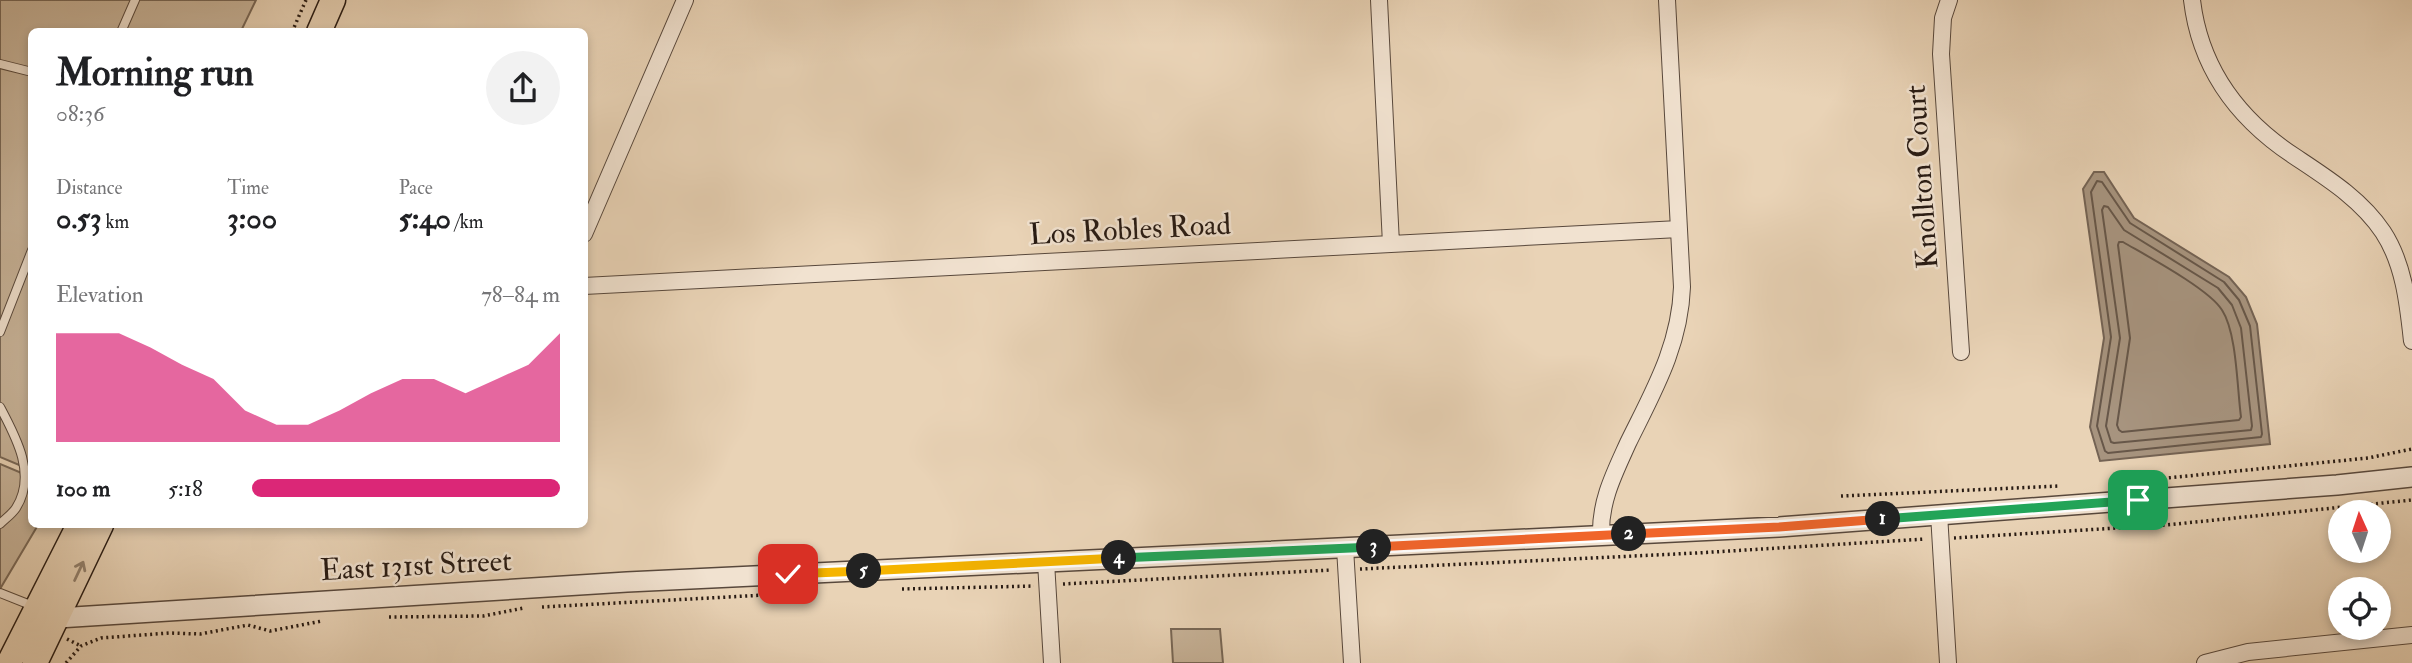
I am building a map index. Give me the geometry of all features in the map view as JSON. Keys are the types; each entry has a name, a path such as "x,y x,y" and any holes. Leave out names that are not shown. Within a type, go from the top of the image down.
{"main road":[{"path":"320,28 333,0"},
{"path":"35,663 47,613 78,528"},
{"path":"9,663 47,613 99,528"}],"street":[{"path":"588,225 685,0"},
{"path":"1379,0 1391,244"},
{"path":"1601,535 1601,518 1610,483 1675,341 1681,303 1667,0"},
{"name":"Knollton Court","path":"1949,0 1943,18 1941,54 1961,352"},
{"path":"2192,0 2207,59 2238,109 2270,139 2349,194 2384,234 2400,272 2412,341"},
{"name":"Los Robles Road","path":"588,286 1679,229"},
{"name":"East 131st Street","path":"47,613 1779,527 2412,477"},
{"path":"1939,514 1948,663"},
{"path":"1345,548 1352,663"},
{"path":"1046,562 1052,663"},
{"path":"2205,663 2248,652 2412,635"}],"lane":[{"path":"123,28 135,0"},
{"path":"0,64 28,71"},
{"path":"0,332 28,260"},
{"path":"0,407 18,440 24,482 16,508 0,524"},
{"path":"0,593 47,613"}],"path":[{"path":"294,28 306,0"},
{"path":"2140,480 2354,459 2412,449"},
{"path":"1841,496 2062,486"},
{"path":"900,589 1027,586"},
{"path":"537,607 770,595"},
{"path":"383,617 483,616 526,608"},
{"path":"66,663 81,646 112,636 200,634 248,625 270,631 325,620"}],"shaded area":[{"path":"0,0 256,0 242,28 28,28 28,469 0,457"},
{"path":"0,464 28,476 28,528 36,528 0,589"},
{"path":"1171,629 1220,629 1223,663 1173,663"}],"water":[{"path":"2094,172 2104,172 2134,218 2229,277 2246,297 2257,324 2270,444 2100,461 2090,427 2104,338 2083,189"}],"route":[{"path":"788,574 1779,527 2138,500"}]}
